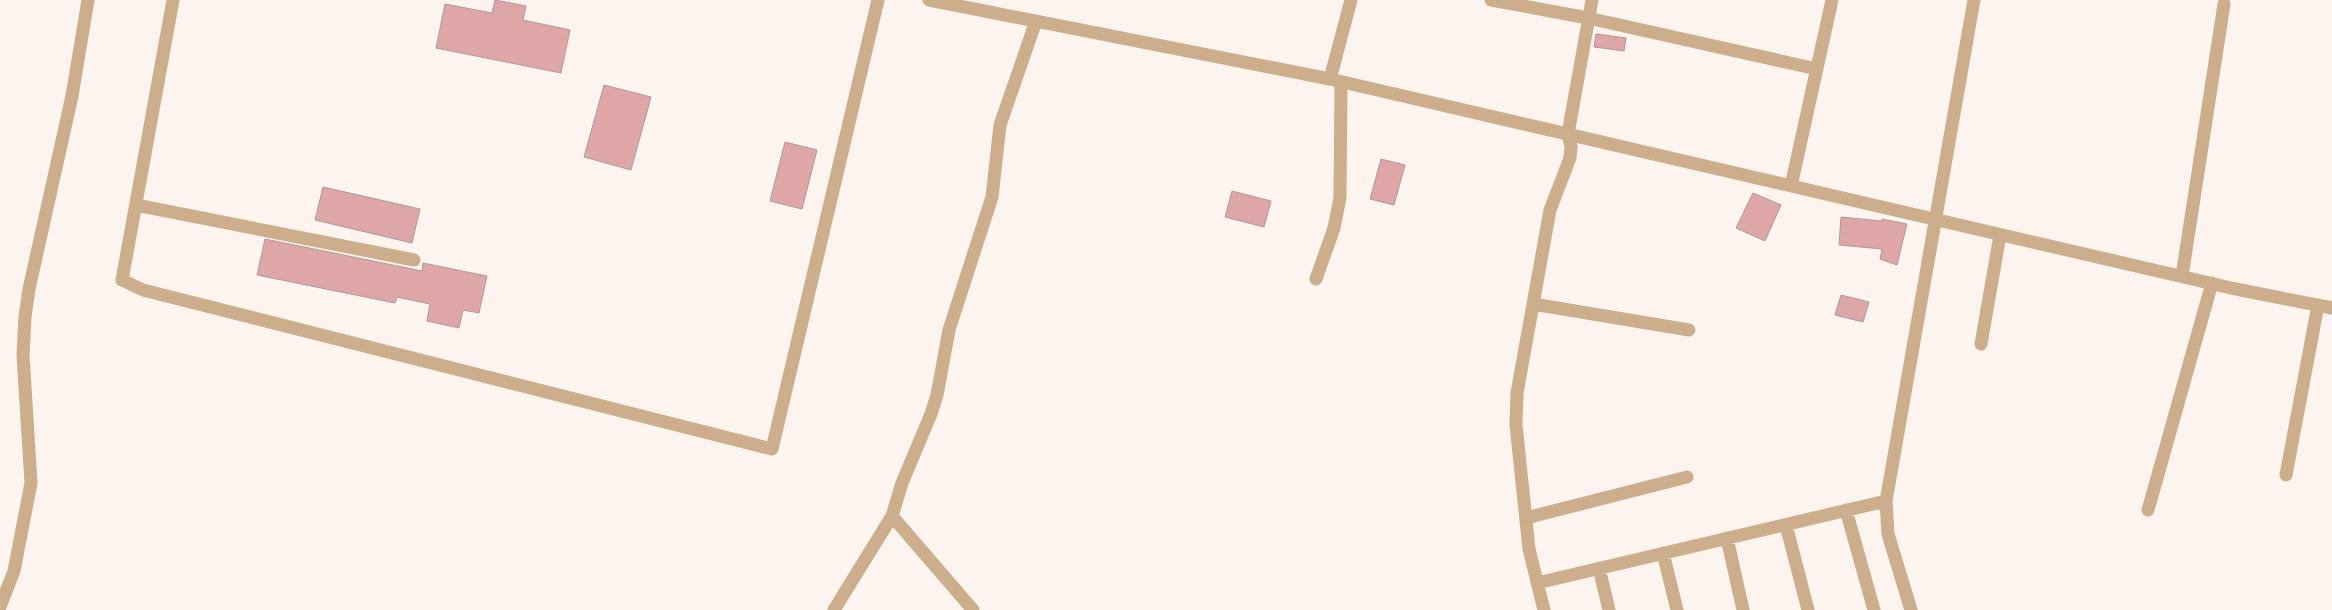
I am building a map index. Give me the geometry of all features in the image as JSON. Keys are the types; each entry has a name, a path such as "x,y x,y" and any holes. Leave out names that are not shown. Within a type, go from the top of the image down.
{"street":[{"path":"0,607 14,572 31,483 23,355 27,303 72,96 88,0"},
{"path":"173,0 122,280 143,290 772,449 878,0"},
{"path":"929,0 1335,80 1934,220 2212,283 2332,308"},
{"path":"1316,279 1332,234 1340,198 1335,80 1351,0"},
{"path":"1492,0 1588,18 1816,69"},
{"path":"1544,610 1529,549 1516,425 1517,393 1550,210 1570,158 1571,147 1568,134 1592,0"},
{"path":"1791,186 1832,0"},
{"path":"1911,610 1888,534 1886,501 1934,220 1974,0"},
{"path":"2182,276 2224,4"},
{"path":"834,610 892,516 902,483 931,414 937,395 949,330 992,197 1000,125 1009,95 1036,22"},
{"path":"136,205 414,260"},
{"path":"1981,344 2000,235"},
{"path":"2148,510 2212,283"},
{"path":"1533,304 1689,330"},
{"path":"2286,475 2318,305"},
{"path":"1526,518 1687,477"},
{"path":"1537,583 1886,501"},
{"path":"1846,510 1874,610"},
{"path":"892,516 973,610"},
{"path":"1786,525 1808,610"},
{"path":"1727,538 1743,610"},
{"path":"1663,553 1677,610"},
{"path":"1599,568 1609,610"}],"building":[{"path":"495,0 526,6 523,20 570,30 561,73 436,48 445,4 492,13"},
{"path":"1596,34 1626,38 1624,51 1594,47"},
{"path":"604,85 651,97 631,170 584,157"},
{"path":"785,142 817,150 802,209 770,201"},
{"path":"1381,159 1405,165 1394,205 1370,199"},
{"path":"323,187 420,209 412,243 315,220"},
{"path":"1232,191 1271,201 1264,227 1225,217"},
{"path":"1753,193 1781,205 1765,241 1736,228"},
{"path":"1841,217 1882,221 1882,219 1907,224 1897,265 1880,259 1882,249 1839,245"},
{"path":"265,239 422,271 423,263 487,276 479,313 463,310 459,328 427,321 430,304 397,297 395,303 257,275"},
{"path":"1841,295 1869,302 1863,322 1835,315"}]}
